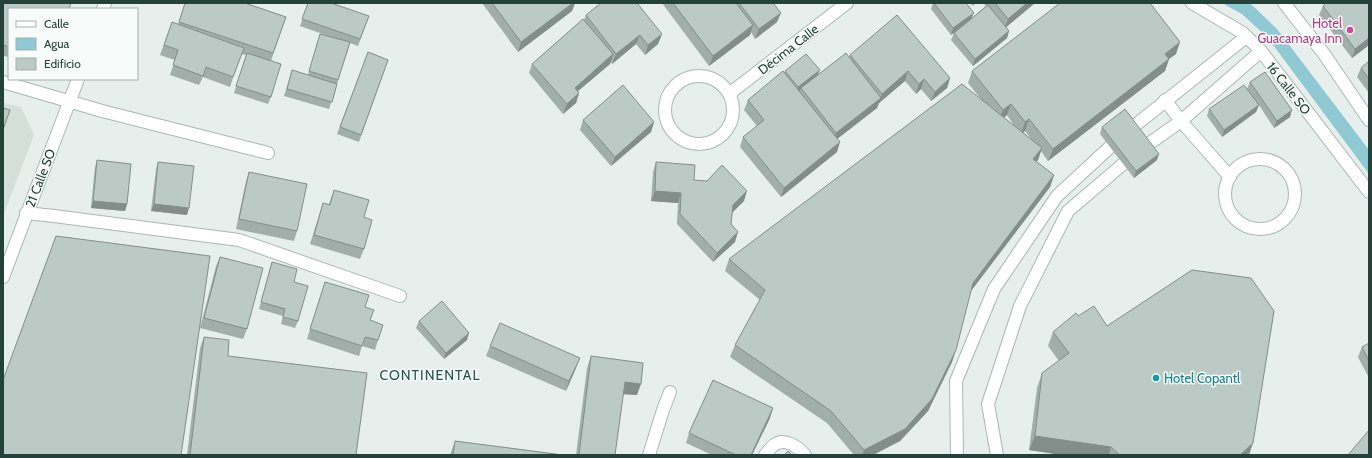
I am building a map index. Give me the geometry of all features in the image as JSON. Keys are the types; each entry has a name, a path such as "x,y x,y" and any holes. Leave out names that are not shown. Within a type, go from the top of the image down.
{"street":[{"name":"Décima Calle","path":"729,94 847,3"},
{"name":"16 Calle SO","path":"1192,3 1243,33 1261,51 1369,192"},
{"path":"1284,3 1324,54 1369,120"},
{"path":"957,455 956,381 994,289 1057,196 1123,135 1165,100 1246,37"},
{"path":"997,455 988,404 1020,306 1068,211 1136,153 1182,121 1261,51"},
{"path":"692,76 704,76 715,80 729,94 733,105 732,117 728,128 720,137 709,143 692,144 681,139 672,131 666,121 664,109 672,88 692,76"},
{"name":"21 Calle SO","path":"3,277 78,80"},
{"path":"3,82 70,102 268,153"},
{"path":"1165,100 1230,177"},
{"path":"1256,159 1267,160 1277,164 1286,171 1292,180 1294,202 1290,212 1283,221 1274,226 1263,229 1252,229 1242,224 1234,218 1228,208 1225,198 1226,187 1230,177 1241,165 1256,159"},
{"path":"1057,196 1068,211"},
{"path":"26,213 239,240 400,296"},
{"path":"649,455 670,392"},
{"path":"765,455 773,445 782,442 797,446 806,455"}],"shaded area":[{"path":"3,103 21,107 34,135 3,216"}],"water":[{"path":"1222,3 1249,3 1277,29 1369,150 1369,174 1268,38 1242,14"}],"building":[{"path":"3,3 71,3 69,8 8,8 8,47 3,45"},
{"path":"185,3 245,3 286,17 273,53 179,22"},
{"path":"308,3 331,3 369,16 360,39 302,19"},
{"path":"492,3 573,3 521,42"},
{"path":"601,3 637,3 662,34 648,45 640,35 616,54 586,15"},
{"path":"673,3 736,3 753,25 713,56"},
{"path":"739,3 773,3 781,13 759,29"},
{"path":"934,3 966,3 974,13 953,28"},
{"path":"995,3 1027,3 1008,19"},
{"path":"1060,3 1150,3 1180,42 1165,54 1169,59 1053,149 1029,119 1025,122 1011,104 1003,110 972,71"},
{"name":"Hotel Guacamaya Inn","path":"1326,3 1369,3 1369,38 1355,49 1323,6"},
{"path":"988,5 1009,31 975,59 954,33"},
{"path":"897,15 950,78 935,92 924,79 919,84 908,71 882,94 850,55"},
{"path":"583,19 613,54 575,88 579,93 567,104 532,64"},
{"path":"172,22 244,48 233,77 206,67 203,76 173,65 178,50 164,45"},
{"path":"320,34 350,42 338,80 309,71"},
{"path":"368,52 388,60 361,135 340,127"},
{"path":"247,53 281,64 271,97 236,86"},
{"path":"846,53 881,98 836,133 801,88"},
{"path":"806,54 820,70 798,87 785,71"},
{"path":"1369,61 1369,79 1361,68"},
{"path":"292,70 337,84 332,102 287,89"},
{"path":"783,71 840,142 784,188 743,137 764,120 748,100"},
{"path":"1265,72 1292,110 1277,121 1250,82"},
{"path":"962,84 1042,148 1033,159 1054,175 973,283 956,350 932,399 905,429 864,450 831,411 735,345 765,290 729,259"},
{"path":"623,85 654,122 615,157 583,120"},
{"path":"1244,85 1259,105 1224,130 1209,109"},
{"path":"3,108 10,110 4,127 3,126"},
{"path":"1125,109 1159,154 1136,171 1102,127"},
{"path":"97,160 131,164 127,204 93,201"},
{"path":"158,162 194,166 189,208 154,204"},
{"path":"656,162 695,165 694,180 707,181 722,165 747,191 733,205 731,224 738,232 717,253 680,214 681,193 655,191"},
{"path":"249,172 307,184 297,231 239,219"},
{"path":"334,190 369,200 364,217 372,220 364,249 314,235 323,203 330,205"},
{"path":"56,236 210,256 181,455 3,455 3,380"},
{"path":"220,257 263,268 247,329 204,318"},
{"path":"272,262 297,269 294,282 308,286 298,321 283,317 285,309 261,302"},
{"name":"Hotel Copantl","path":"1192,270 1251,278 1274,311 1253,443 1240,455 1120,455 1111,447 1035,436 1042,373 1069,353 1053,332 1076,313 1078,316 1094,306 1107,326"},
{"path":"325,282 369,295 365,307 374,310 370,320 383,325 378,340 365,337 362,346 310,329"},
{"path":"442,301 469,333 446,353 419,321"},
{"path":"500,323 580,358 569,381 490,346"},
{"path":"204,337 229,340 228,356 367,373 356,455 190,455"},
{"path":"1369,343 1369,361 1362,347"},
{"path":"591,356 643,363 641,384 625,382 615,455 579,455"},
{"path":"713,380 773,408 751,455 736,455 689,433"},
{"path":"1369,430 1369,455 1348,455"},
{"path":"455,441 563,455 453,455"},
{"path":"788,451 792,455 784,455"}],"place":[{"name":"Hotel Guacamaya Inn","path":"1350,30"},
{"name":"Hotel Copantl","path":"1156,378"}],"district":[{"name":"CONTINENTAL","path":"430,375"}]}
